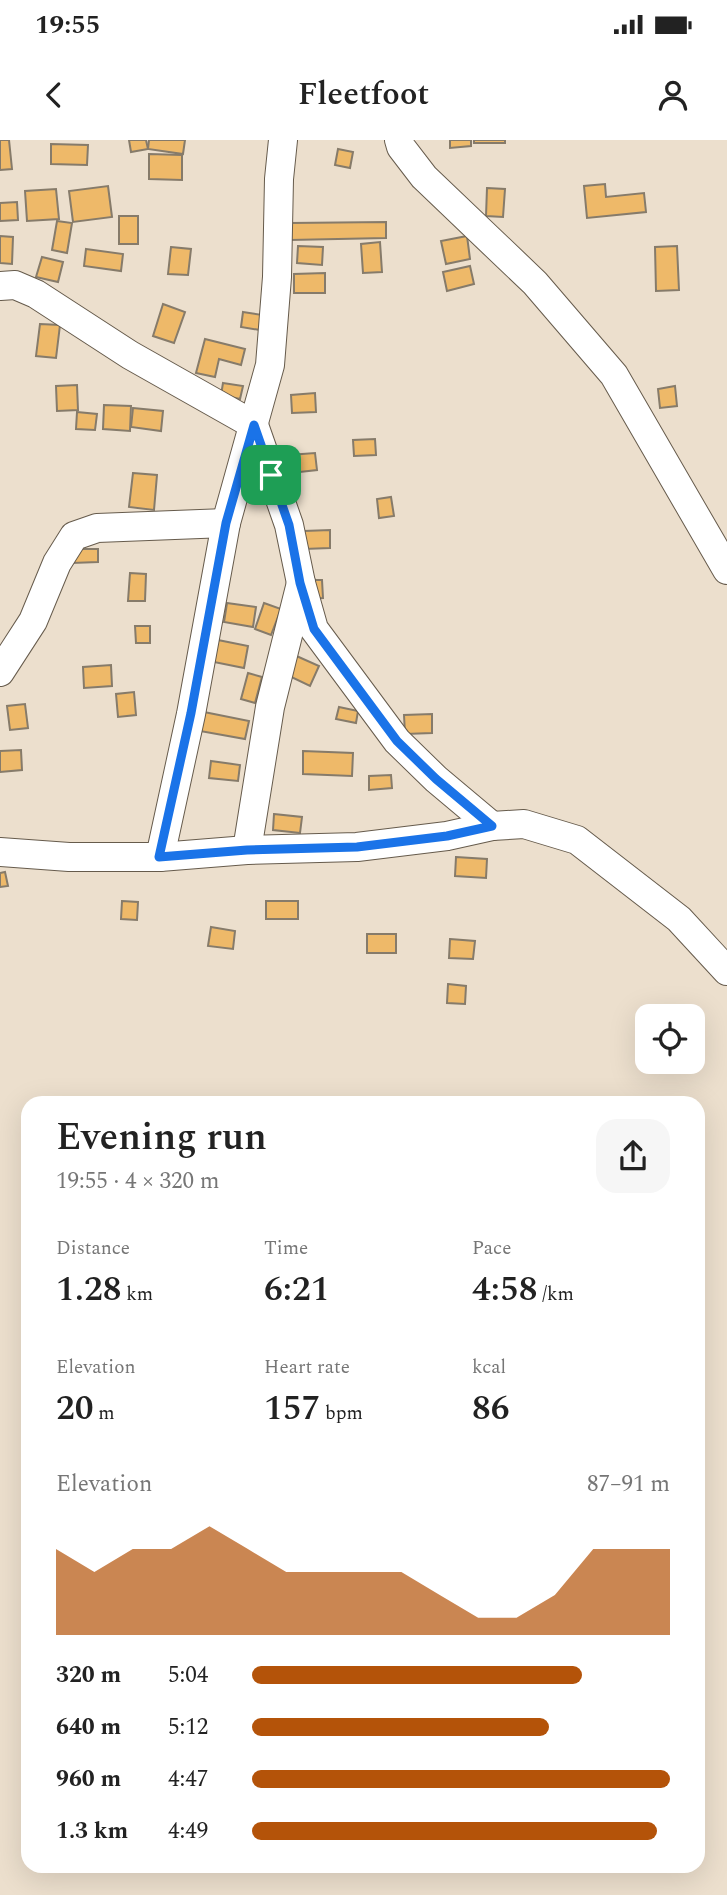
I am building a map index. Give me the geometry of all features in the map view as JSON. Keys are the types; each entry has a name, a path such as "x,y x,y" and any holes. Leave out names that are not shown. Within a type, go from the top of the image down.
{"street":[{"path":"159,857 191,713 226,523 270,365 283,140"},
{"path":"399,140 401,147 424,177 535,283 614,375 727,570"},
{"path":"0,286 15,285 36,294 130,355 254,425 289,525 300,583 314,629 397,741 436,779 492,826"},
{"path":"0,672 33,621 57,563 74,536 97,528 226,523"},
{"path":"247,850 270,707 300,583"},
{"path":"0,852 69,858 159,857 247,850 357,847 447,836 492,826 524,824 577,840 679,919 727,971"}],"building":[{"path":"0,140 9,140 12,169 0,170"},
{"path":"129,140 146,140 148,149 131,152"},
{"path":"149,140 185,140 183,154 148,149"},
{"path":"450,140 471,140 471,146 450,148"},
{"path":"474,140 505,140 505,143 474,143"},
{"path":"51,144 88,145 87,165 51,164"},
{"path":"338,149 353,152 350,168 335,165"},
{"path":"149,154 182,155 182,180 149,179"},
{"path":"605,184 606,197 644,193 646,212 587,218 584,186"},
{"path":"108,186 112,217 73,222 69,191"},
{"path":"487,188 505,189 503,217 486,216"},
{"path":"56,189 59,219 27,221 25,191"},
{"path":"17,202 18,220 0,221 0,203"},
{"path":"119,216 138,216 138,244 119,244"},
{"path":"57,221 72,223 67,253 52,250"},
{"path":"386,222 386,238 290,240 290,223"},
{"path":"0,236 13,237 12,264 0,263"},
{"path":"467,236 470,259 446,264 441,241"},
{"path":"380,242 382,272 363,273 361,244"},
{"path":"298,246 323,247 322,265 297,263"},
{"path":"677,246 679,290 656,291 655,247"},
{"path":"171,247 191,249 188,275 168,274"},
{"path":"86,249 123,254 121,271 84,266"},
{"path":"42,257 63,262 58,282 36,277"},
{"path":"470,266 474,284 447,291 443,272"},
{"path":"325,273 325,293 294,293 294,274"},
{"path":"163,304 185,312 174,343 153,336"},
{"path":"243,312 269,316 266,331 241,327"},
{"path":"40,324 60,325 56,358 36,356"},
{"path":"205,339 245,349 241,365 219,359 215,377 196,373"},
{"path":"223,383 243,386 240,399 221,395"},
{"path":"77,385 78,410 57,411 56,386"},
{"path":"675,386 677,406 660,408 658,389"},
{"path":"315,393 316,412 292,413 291,395"},
{"path":"104,405 131,406 130,431 103,429"},
{"path":"133,408 163,411 161,431 131,427"},
{"path":"77,412 97,414 95,430 76,429"},
{"path":"375,439 376,455 354,456 353,440"},
{"path":"315,453 317,470 291,473 289,455"},
{"path":"133,473 157,475 154,510 129,507"},
{"path":"391,497 394,516 379,518 377,499"},
{"path":"330,530 330,548 304,549 304,531"},
{"path":"72,549 98,549 98,562 72,563"},
{"path":"130,573 146,574 145,601 128,601"},
{"path":"307,580 322,580 323,598 307,599"},
{"path":"227,603 256,607 253,627 224,622"},
{"path":"264,603 281,609 271,635 255,629"},
{"path":"135,626 150,626 150,643 136,643"},
{"path":"218,640 248,646 244,668 214,662"},
{"path":"292,654 319,666 310,686 283,673"},
{"path":"111,665 112,686 84,688 83,667"},
{"path":"248,673 262,677 255,703 241,699"},
{"path":"134,692 136,715 118,717 116,694"},
{"path":"25,704 28,728 10,730 7,706"},
{"path":"339,707 358,711 356,723 336,719"},
{"path":"204,712 249,721 245,739 200,731"},
{"path":"432,714 432,733 405,734 404,715"},
{"path":"21,750 22,770 0,772 0,751"},
{"path":"303,751 353,753 352,776 303,774"},
{"path":"211,761 240,765 238,781 209,778"},
{"path":"391,775 392,788 369,790 369,776"},
{"path":"274,814 302,817 300,833 273,830"},
{"path":"456,857 487,859 486,878 455,876"},
{"path":"5,872 8,886 0,887 0,873"},
{"path":"122,901 138,902 137,920 121,919"},
{"path":"266,901 298,901 298,919 266,919"},
{"path":"211,927 235,931 233,949 208,946"},
{"path":"367,934 396,934 396,953 367,953"},
{"path":"450,939 475,941 473,959 449,958"},
{"path":"448,984 466,986 465,1004 447,1003"}],"route":[{"path":"254,425 271,475 289,525 300,583 314,629 397,741 436,779 492,826 447,836 357,847 247,850 159,857 191,713 226,523 254,425"}]}
